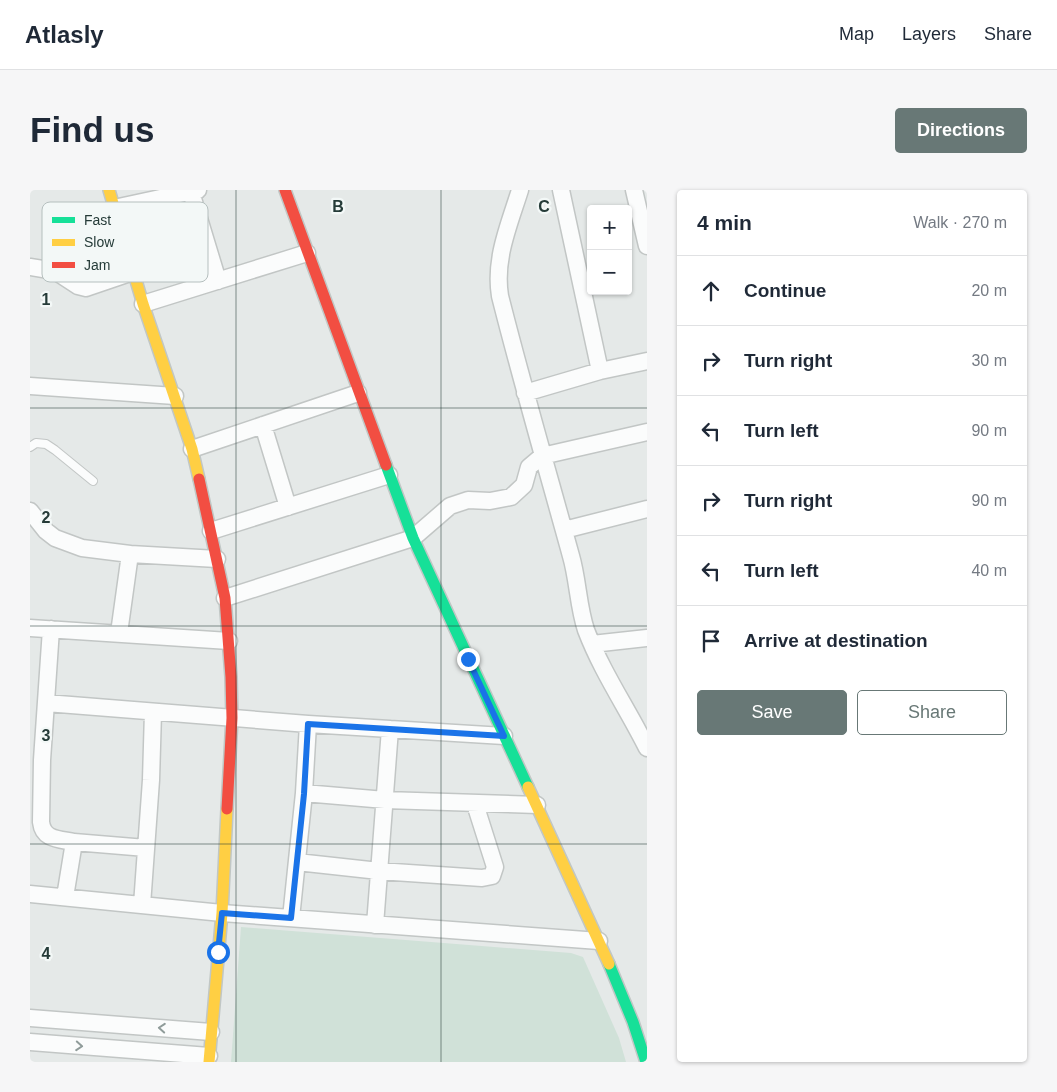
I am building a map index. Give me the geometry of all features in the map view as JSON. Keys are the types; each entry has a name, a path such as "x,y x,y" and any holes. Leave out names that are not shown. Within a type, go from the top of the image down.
{"main road":[{"path":"285,190 358,393 413,538 599,941 633,1022 646,1062"},
{"path":"136,282 192,449 217,558 224,598 232,718 222,913 209,1059"}],"street":[{"path":"520,190 499,263 498,280 500,296 542,456 573,563 581,612 592,644 613,687 647,748"},
{"path":"561,190 600,371"},
{"path":"634,190 647,246"},
{"path":"143,202 195,191"},
{"path":"208,242 218,281"},
{"path":"143,304 307,253"},
{"path":"72,282 86,288 104,282"},
{"path":"525,393 600,371 647,361"},
{"path":"30,386 175,396"},
{"path":"192,449 358,393"},
{"path":"263,425 288,506"},
{"path":"224,598 413,538 450,506 468,500 490,501 511,497 524,485 529,467 542,456 647,432"},
{"path":"211,531 389,475"},
{"path":"564,530 647,509"},
{"path":"30,511 54,538 82,548 130,554 217,558"},
{"path":"119,633 130,554"},
{"path":"30,628 228,641"},
{"path":"51,629 46,703 36,759 42,830 45,834 52,837 74,842 146,848"},
{"path":"592,644 647,638"},
{"path":"46,703 308,724 504,736"},
{"path":"142,905 153,712"},
{"path":"291,918 304,794 308,724"},
{"path":"375,925 390,729"},
{"path":"304,794 385,800 537,805"},
{"path":"297,862 379,871 482,878 492,876 495,867 476,804"},
{"path":"65,897 74,842"},
{"path":"30,894 222,913 599,941"},
{"path":"30,1018 211,1032"},
{"path":"30,1042 209,1059"}],"lane":[{"path":"30,447 36,443 46,444 93,481"}],"shaded area":[{"path":"241,927 571,953 583,957 619,1038 626,1062 231,1062"}],"traffic: fast":[{"path":"386,465 413,538 528,787"},
{"path":"609,964 633,1022 646,1062"}],"traffic: slow":[{"path":"109,190 113,202"},
{"path":"136,282 192,449 199,479"},
{"path":"528,787 609,964"},
{"path":"209,1062 222,913 227,809"}],"traffic: jam":[{"path":"285,190 386,465"},
{"path":"199,479 225,598 232,718 227,809"}],"route":[{"path":"218,952 222,913 291,918 304,794 308,724 504,736 468,659"}]}
